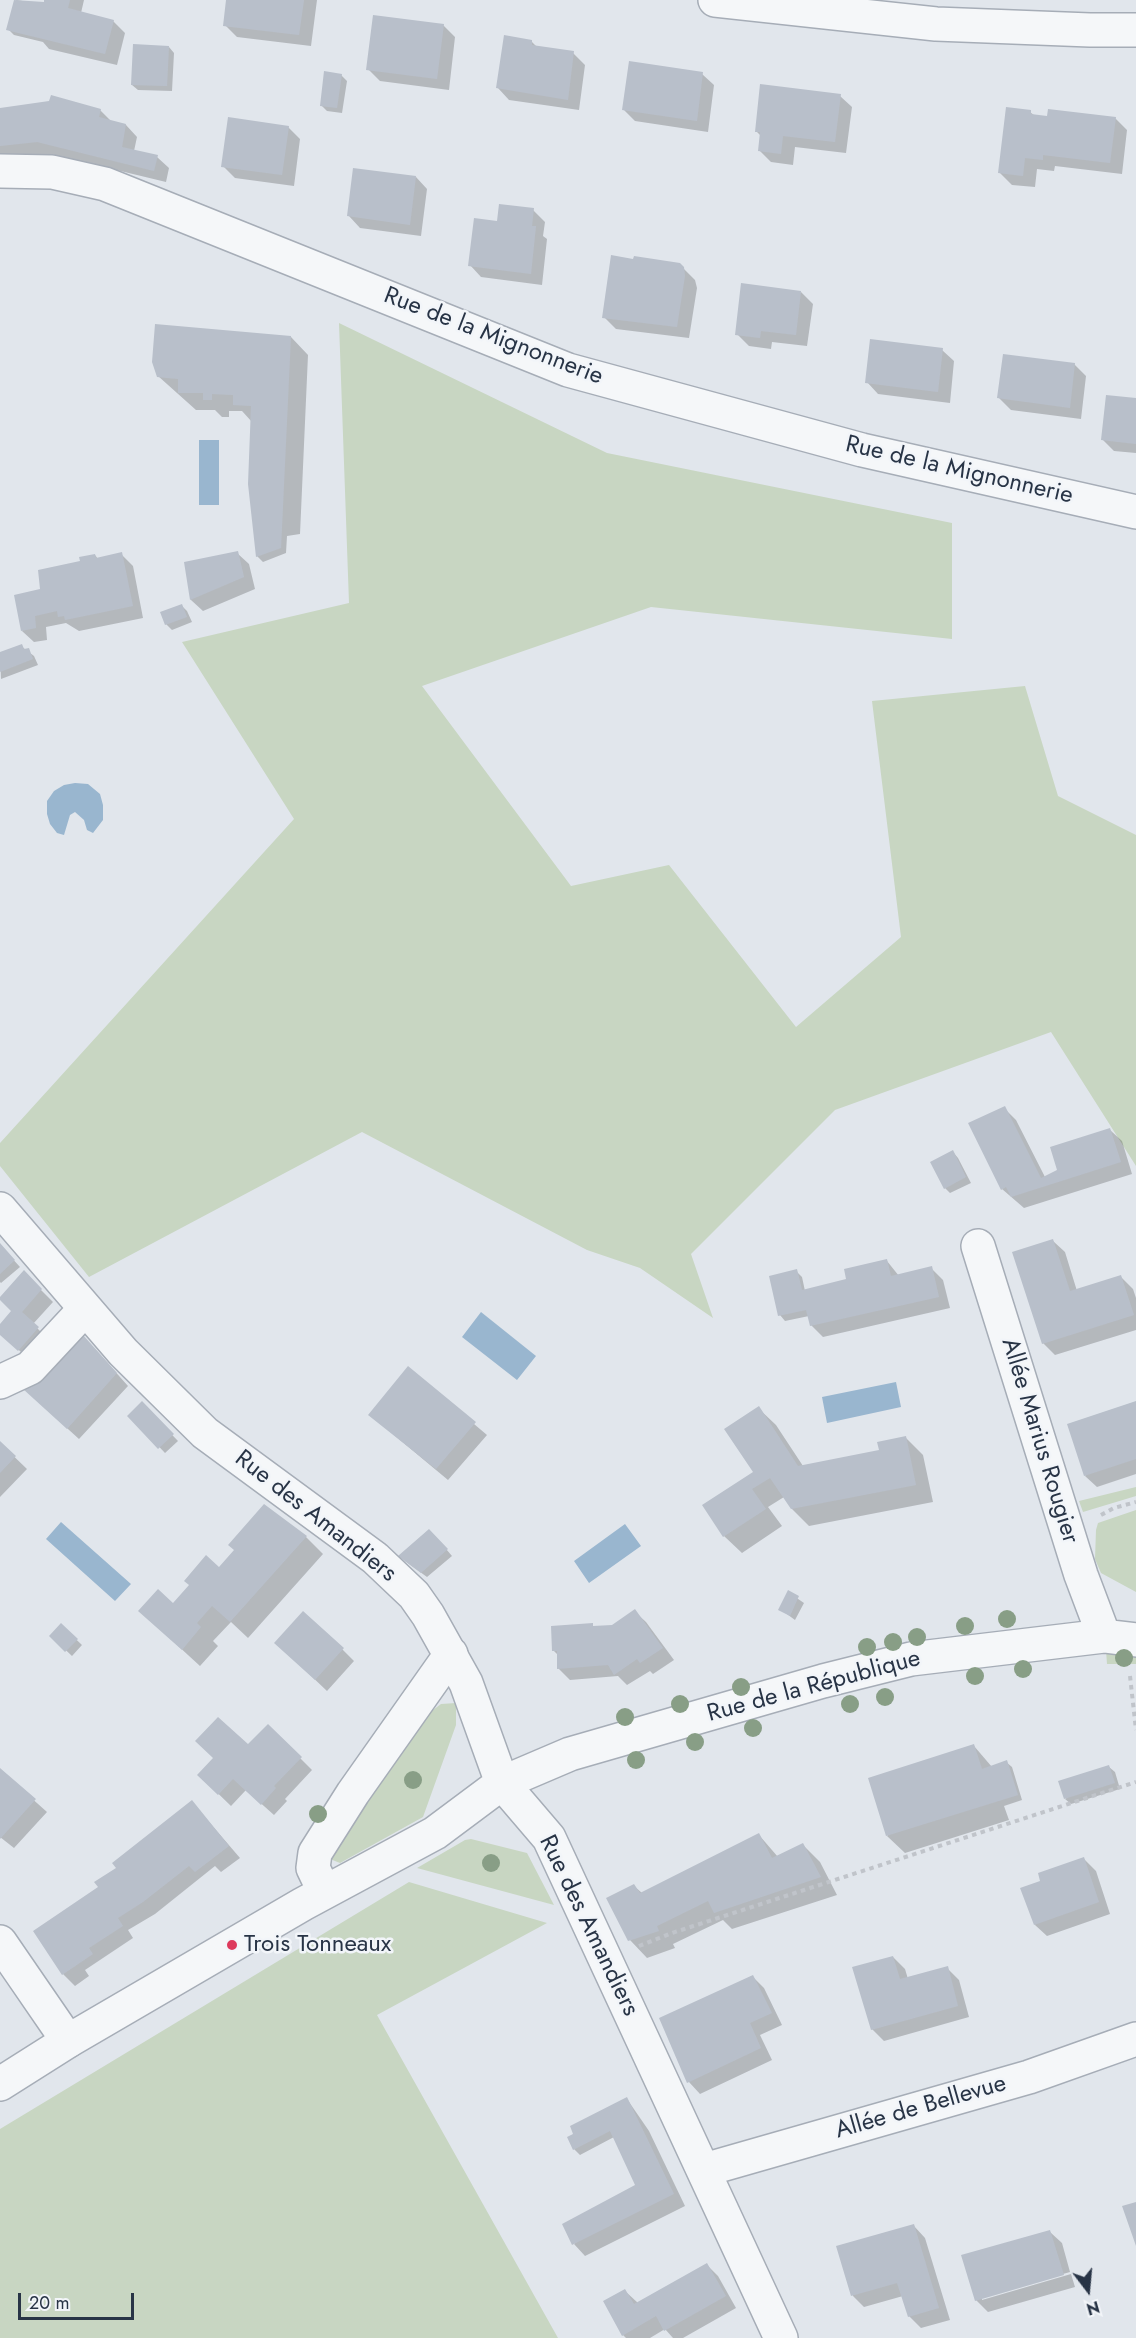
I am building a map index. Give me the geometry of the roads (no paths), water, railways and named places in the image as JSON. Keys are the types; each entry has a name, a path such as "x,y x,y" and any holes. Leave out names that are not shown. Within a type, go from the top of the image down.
{"street":[{"path":"715,0 936,12 1090,30 1136,30"},
{"name":"Rue de la Mignonnerie","path":"0,171 52,171 105,184 568,370 862,450 1136,512"},
{"name":"Rue des Amandiers","path":"0,1209 123,1352 205,1433 375,1558 414,1595 440,1634 466,1683 502,1783 549,1838 781,2338"},
{"name":"Allée Marius Rougier","path":"978,1246 1081,1575 1104,1636"},
{"path":"0,1382 30,1368 85,1308"},
{"name":"Rue de la République","path":"0,2084 324,1891 435,1833 502,1783 570,1754 900,1662 1104,1636 1136,1640"},
{"path":"324,1891 313,1868 315,1853 352,1793 451,1654"},
{"path":"0,1942 68,2042"},
{"name":"Allée de Bellevue","path":"704,2170 1029,2077 1136,2039"}],"water":[{"path":"199,440 219,440 219,505 199,505"},
{"path":"88,784 100,794 103,820 93,833 87,830 84,820 75,812 70,815 64,835 57,833 50,824 47,801 54,791 64,785"},
{"path":"481,1312 536,1356 517,1380 462,1337"},
{"path":"896,1382 901,1407 827,1423 822,1397"},
{"path":"61,1522 131,1584 115,1601 46,1539"},
{"path":"625,1524 641,1546 589,1583 574,1561"}],"place":[{"name":"Trois Tonneaux","path":"232,1945"}]}
